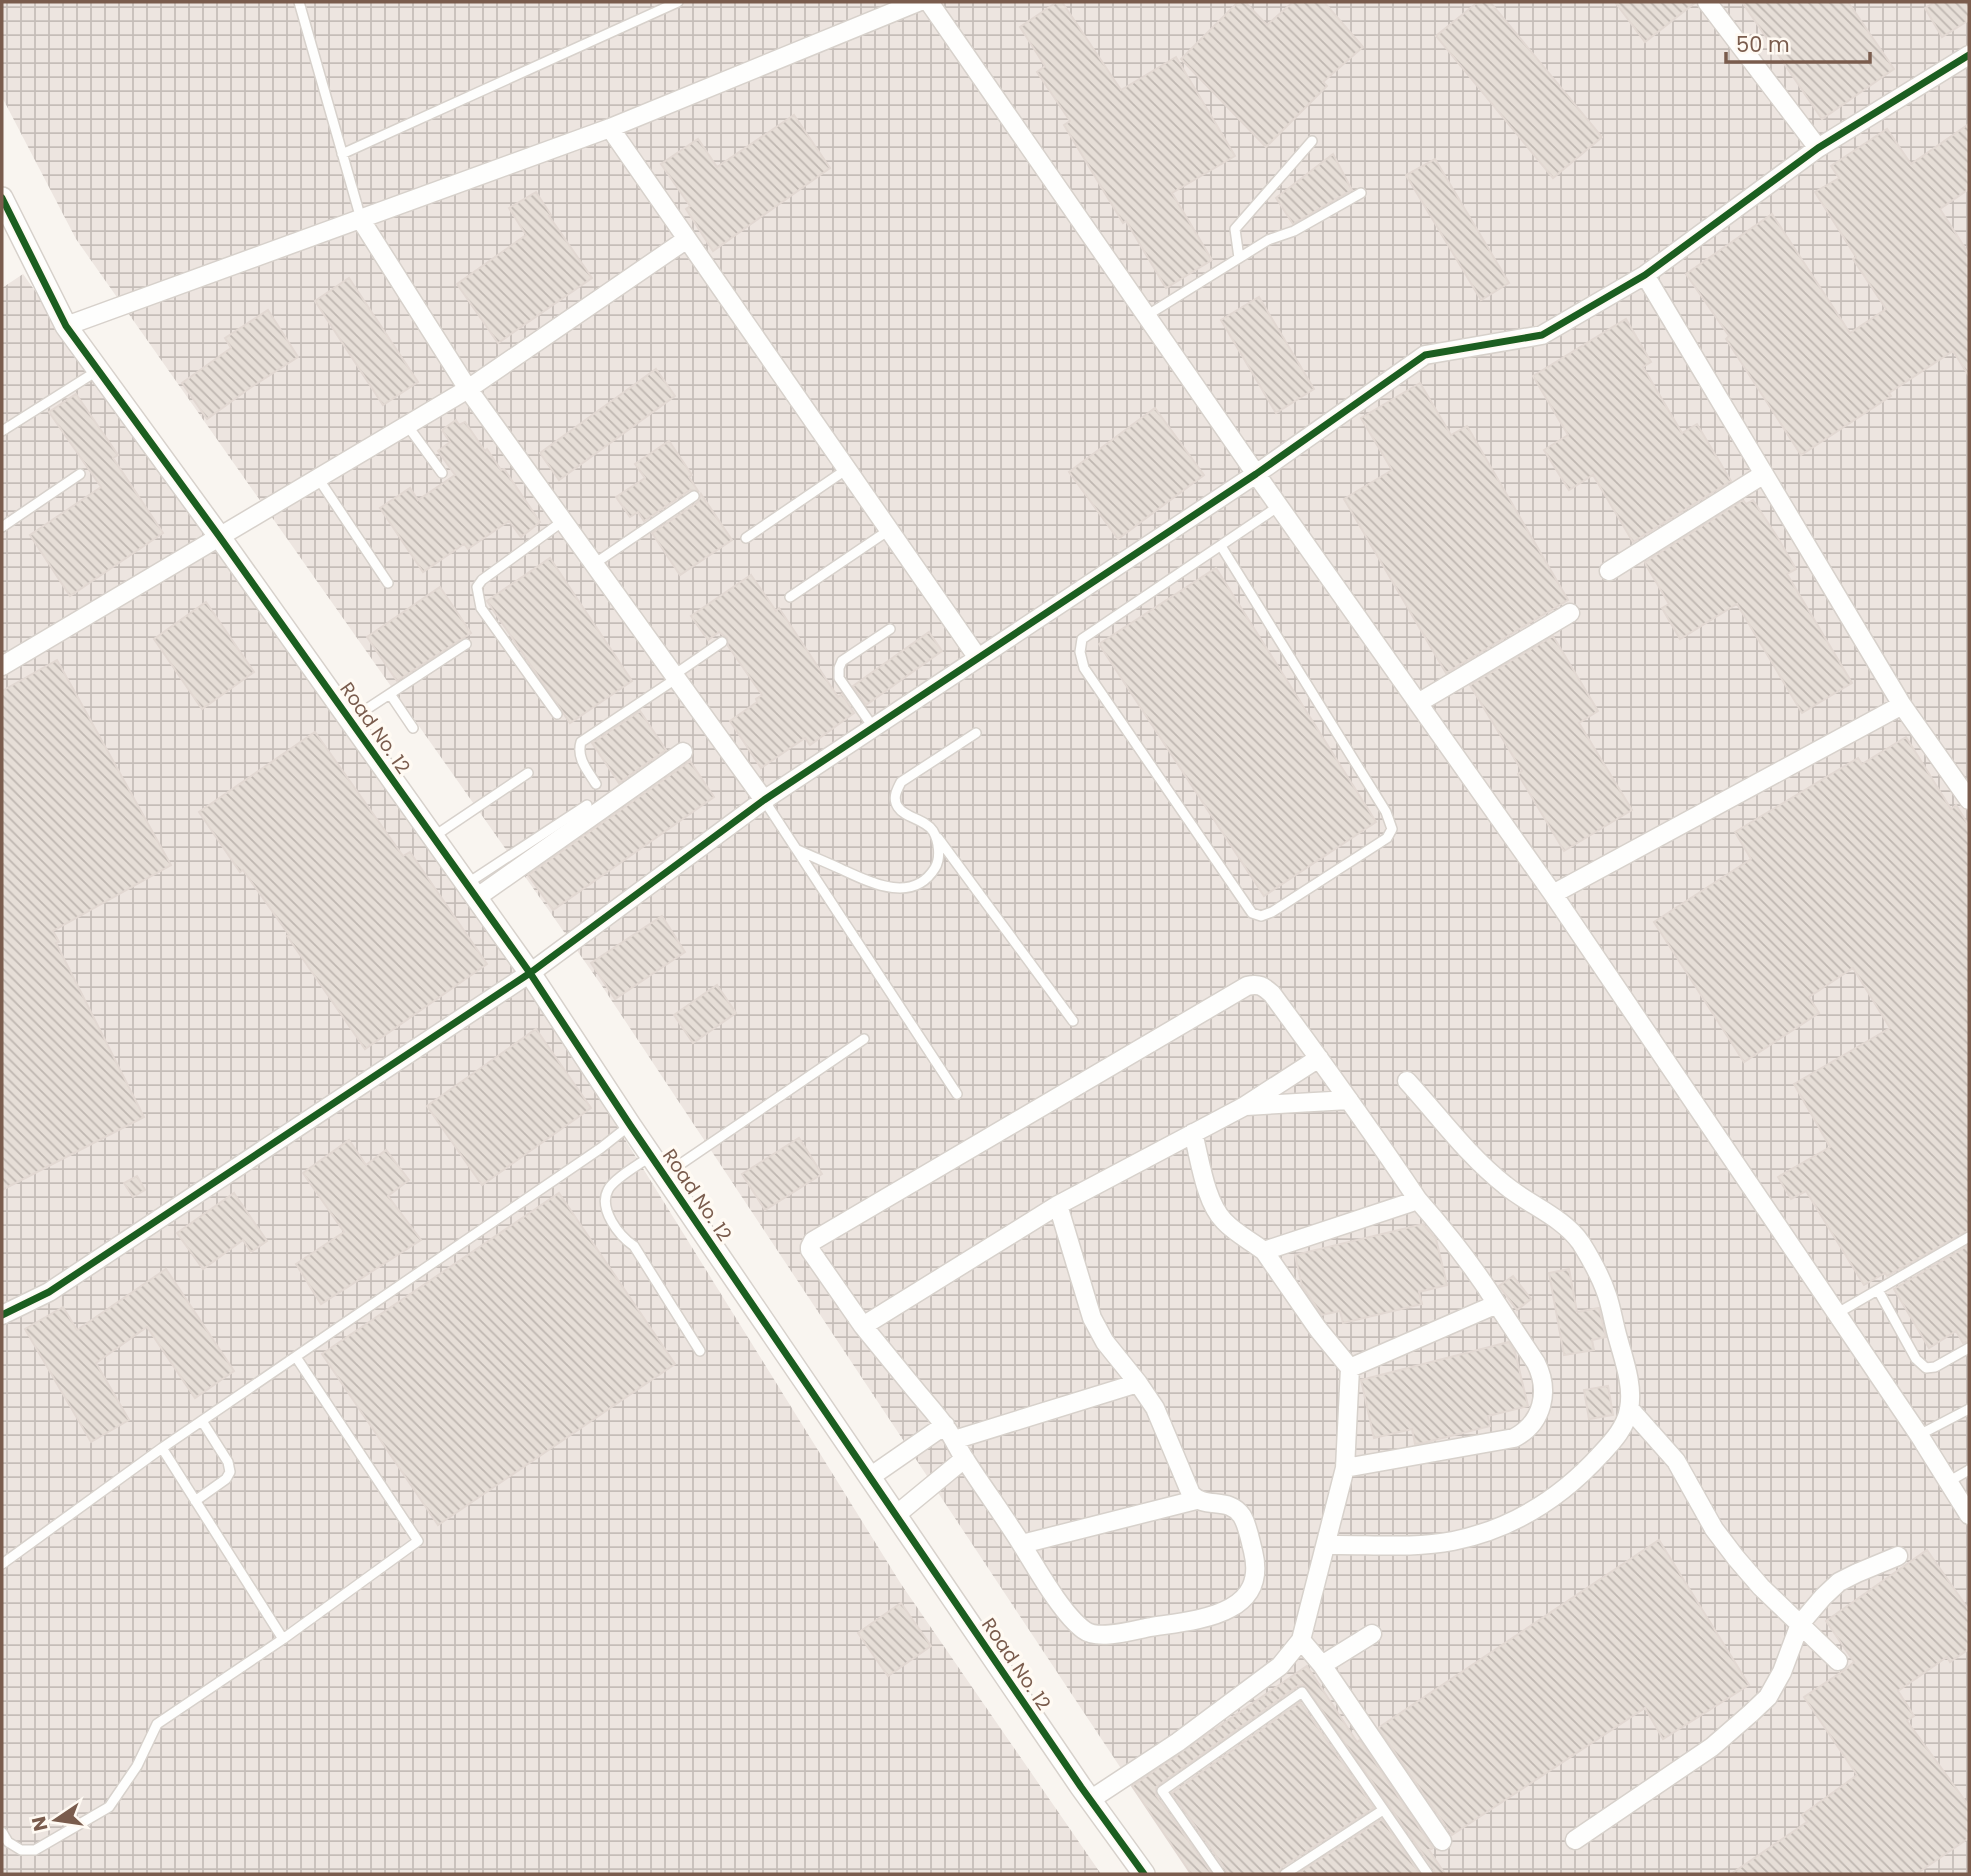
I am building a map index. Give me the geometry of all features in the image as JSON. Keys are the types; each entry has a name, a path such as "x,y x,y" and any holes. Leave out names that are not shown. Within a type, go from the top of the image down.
{"street":[{"path":"66,326 610,128 918,2"},
{"path":"929,2 1256,474 1553,894 1919,1435 1969,1515"},
{"path":"1707,2 1818,148"},
{"path":"2,1315 49,1293 530,972 764,800 1256,474 1425,355 1542,335 1645,275 1818,148 1969,55"},
{"path":"610,128 978,658"},
{"name":"Road No. 12","path":"2,198 66,326 530,972 651,1156 1090,1800 1144,1874"},
{"path":"361,220 468,389 764,800"},
{"path":"2,666 468,389 687,239"},
{"path":"1645,275 1902,705 1969,800"},
{"path":"1609,571 1764,474"},
{"path":"1418,703 1570,613"},
{"path":"1553,894 1902,705"},
{"path":"471,891 683,752"},
{"path":"1022,1544 1196,1500 1229,1504 1236,1508 1246,1527 1255,1559 1254,1580 1241,1602 1208,1618 1104,1635 1087,1633 1070,1617 949,1433 863,1326 810,1247 813,1241 1247,986 1256,984 1272,994 1418,1200 1446,1232 1485,1285 1541,1373 1544,1388 1538,1415 1525,1432 1514,1438 1345,1468"},
{"path":"863,1326 1058,1205 1243,1107 1319,1058"},
{"path":"1326,1545 1434,1544 1479,1534 1516,1521 1553,1499 1595,1461 1624,1425 1629,1408 1625,1363 1607,1295 1597,1270 1580,1241 1566,1227 1489,1172 1407,1081"},
{"path":"1243,1107 1349,1100"},
{"path":"1090,1800 1178,1742 1280,1666 1301,1640 1345,1468 1350,1368 1318,1329 1264,1251 1233,1229 1215,1209 1193,1133"},
{"path":"1264,1251 1418,1200"},
{"path":"1058,1205 1093,1318 1105,1342 1155,1408 1187,1485 1196,1500"},
{"path":"1350,1368 1497,1304"},
{"path":"870,1477 949,1433 1138,1383"},
{"path":"1629,1408 1676,1461 1714,1529 1736,1558 1761,1587 1838,1661"},
{"path":"896,1515 964,1459"},
{"path":"1575,1840 1712,1747 1768,1697 1782,1672 1800,1624 1823,1597 1839,1582 1876,1563 1898,1556"},
{"path":"1322,1665 1372,1634"},
{"path":"1301,1640 1322,1665 1442,1841"}],"lane":[{"path":"299,2 361,220"},
{"path":"342,153 678,2"},
{"path":"1239,258 1235,229 1312,141"},
{"path":"1146,316 1268,240 1294,232 1362,193"},
{"path":"2,431 98,370"},
{"path":"407,425 442,473"},
{"path":"746,538 847,469"},
{"path":"2,527 80,474"},
{"path":"318,478 388,583"},
{"path":"594,564 694,496"},
{"path":"1221,546 1386,812 1392,829 1387,838 1272,912 1261,916 1252,913 1244,902 1084,668 1080,652 1082,639 1279,506"},
{"path":"557,714 481,608 477,587 482,580 563,521"},
{"path":"790,597 889,530"},
{"path":"873,727 839,678 839,668 842,661 890,629"},
{"path":"596,784 581,759 581,742 722,642"},
{"path":"350,720 466,644"},
{"path":"390,694 413,728"},
{"path":"976,733 901,782 895,794 896,804 900,810 923,822 932,831 1073,1021"},
{"path":"433,837 528,773"},
{"path":"764,800 957,1094"},
{"path":"471,891 587,805"},
{"path":"796,849 882,887 900,889 925,880 933,871 939,853 932,831"},
{"path":"664,1175 864,1039"},
{"path":"2,1564 162,1448 601,1148 630,1125"},
{"path":"651,1156 613,1183 607,1191 609,1217 626,1241 634,1246 700,1351"},
{"path":"1836,1314 1969,1237"},
{"path":"1878,1290 1916,1359 1926,1368 1935,1367 1969,1348"},
{"path":"2,1832 8,1842 21,1850 35,1850 109,1807 137,1766 158,1724 283,1639 418,1541 296,1357"},
{"path":"1919,1435 1969,1409"},
{"path":"195,1500 226,1479 230,1472 228,1462 202,1421"},
{"path":"162,1448 283,1639"},
{"path":"1948,1482 1969,1470"},
{"path":"1220,1874 1162,1791 1302,1692 1429,1874"},
{"path":"1285,1874 1383,1810"}],"shaded area":[{"path":"2,2 1969,2 1969,1874 1191,1874 602,986 76,239 2,97"},
{"path":"23,274 526,980 901,1584 1101,1874 2,1874 2,288"}],"building":[{"path":"1057,2 1062,2 1121,90 1176,57 1235,156 1172,193 1212,260 1166,288 1064,125 1070,121 1037,72 1045,66 1020,27"},
{"path":"1238,2 1245,2 1267,25 1293,2 1324,2 1363,47 1323,82 1327,86 1266,147 1181,59"},
{"path":"1478,2 1490,2 1602,137 1553,178 1436,36"},
{"path":"1615,2 1696,2 1645,42"},
{"path":"1742,2 1848,2 1894,69 1822,119"},
{"path":"1935,2 1969,2 1969,20 1942,37 1925,8"},
{"path":"794,115 830,168 713,251 686,209 690,206 661,164 698,139 717,167"},
{"path":"1969,124 1969,189 1940,209 1969,254 1969,376 1953,351 1889,393 1891,396 1801,455 1726,339 1729,336 1686,274 1772,214 1850,333 1886,309 1853,259 1856,257 1815,192 1839,178 1831,166 1887,129 1911,164"},
{"path":"1333,154 1352,190 1293,224 1276,198"},
{"path":"1435,159 1509,283 1481,300 1406,175"},
{"path":"536,192 551,215 549,216 592,278 498,343 457,284 526,235 509,208"},
{"path":"349,278 418,382 383,405 315,301"},
{"path":"1259,297 1314,389 1276,413 1221,320"},
{"path":"268,310 298,357 207,419 182,383 231,348 225,338"},
{"path":"1626,319 1651,362 1643,367 1682,433 1697,424 1731,481 1633,542 1593,475 1569,490 1544,450 1568,435 1533,376"},
{"path":"656,369 675,396 559,480 540,453"},
{"path":"1420,383 1451,435 1467,426 1568,600 1446,673 1344,499 1392,470 1361,418"},
{"path":"76,394 118,455 113,458 163,533 70,596 30,535 101,487 49,412"},
{"path":"1155,408 1204,475 1118,539 1069,472"},
{"path":"456,420 459,425 465,422 485,451 487,449 501,470 504,469 540,522 521,537 509,521 468,549 464,544 423,572 380,508 410,488 418,500 455,475 438,451 450,442 442,430"},
{"path":"669,441 692,475 689,477 698,491 690,490 644,521 638,512 630,517 616,497 645,478 635,464"},
{"path":"701,494 732,540 680,575 652,533 698,502"},
{"path":"1743,500 1746,504 1753,500 1778,538 1796,569 1787,574 1852,683 1802,713 1737,604 1680,639 1662,608 1669,604 1645,562"},
{"path":"550,558 632,681 570,723 487,601"},
{"path":"1216,568 1376,822 1264,896 1099,644"},
{"path":"751,575 776,611 779,608 838,697 842,694 854,713 810,745 805,738 761,768 730,721 757,702 756,699 762,695 728,646 727,638 719,632 708,640 691,616"},
{"path":"440,587 471,633 397,681 367,637"},
{"path":"206,602 254,672 202,709 154,639"},
{"path":"929,632 942,651 866,705 853,686"},
{"path":"1553,636 1598,711 1579,723 1632,810 1564,851 1518,774 1522,771 1470,685"},
{"path":"57,660 171,865 53,931 59,942 56,943 144,1117 2,1190 2,691"},
{"path":"640,711 666,750 619,783 592,743"},
{"path":"315,732 403,856 410,852 487,964 365,1049 287,936 289,935 243,870 240,872 199,812"},
{"path":"1906,737 1951,809 1956,805 1969,826 1969,1230 1887,1276 1885,1273 1864,1285 1806,1191 1791,1199 1778,1177 1830,1147 1794,1084 1890,1028 1853,968 1809,997 1819,1013 1744,1062 1654,922 1751,859 1735,832 1858,758 1862,764"},
{"path":"690,761 714,797 553,910 528,875"},
{"path":"662,916 685,952 615,999 591,963"},
{"path":"717,985 736,1013 693,1043 674,1015"},
{"path":"536,1029 591,1108 482,1185 427,1106"},
{"path":"799,1138 822,1174 765,1210 742,1174"},
{"path":"349,1140 366,1165 386,1150 409,1180 388,1196 421,1240 321,1304 296,1264 344,1232 303,1173"},
{"path":"137,1176 145,1190 133,1197 124,1183"},
{"path":"234,1193 267,1241 251,1252 243,1240 203,1269 177,1233"},
{"path":"559,1193 675,1364 438,1525 322,1354"},
{"path":"1423,1224 1436,1239 1447,1285 1419,1292 1422,1304 1343,1323 1340,1311 1322,1315 1302,1286 1295,1255"},
{"path":"1969,1245 1969,1341 1963,1343 1956,1331 1929,1348 1894,1289"},
{"path":"166,1269 234,1371 195,1398 147,1327 96,1363 129,1420 91,1442 25,1329 63,1307 77,1330"},
{"path":"1569,1269 1577,1312 1599,1308 1606,1337 1592,1340 1594,1350 1564,1355 1549,1273"},
{"path":"1513,1276 1531,1299 1517,1310 1499,1286"},
{"path":"1509,1342 1515,1352 1528,1406 1488,1416 1490,1426 1423,1443 1415,1444 1412,1429 1374,1438 1361,1380"},
{"path":"1608,1386 1613,1415 1589,1419 1584,1390"},
{"path":"1659,1540 1749,1685 1663,1739 1645,1708 1452,1835 1378,1728"},
{"path":"1927,1550 1969,1610 1969,1649 1950,1662 1947,1657 1898,1691 1914,1716 1907,1721 1969,1806 1969,1838 1916,1874 1731,1874 1807,1822 1802,1815 1857,1775 1804,1697 1854,1662 1826,1621"},
{"path":"901,1603 931,1646 888,1676 858,1633"},
{"path":"1307,1666 1357,1742 1360,1740 1433,1848 1429,1850 1445,1874 1435,1874 1304,1685 1298,1686 1156,1787 1156,1795 1212,1874 1191,1874 1132,1786"},
{"path":"1300,1702 1374,1808 1281,1868 1278,1874 1227,1874 1172,1793"},
{"path":"1382,1819 1420,1874 1297,1874"}],"cycle path":[{"path":"2,1315 49,1292 530,973 764,800 1256,474 1425,355 1542,335 1645,275 1818,148 1969,55"},
{"path":"2,198 66,326 530,973 630,1125 1081,1787 1144,1874"}]}
